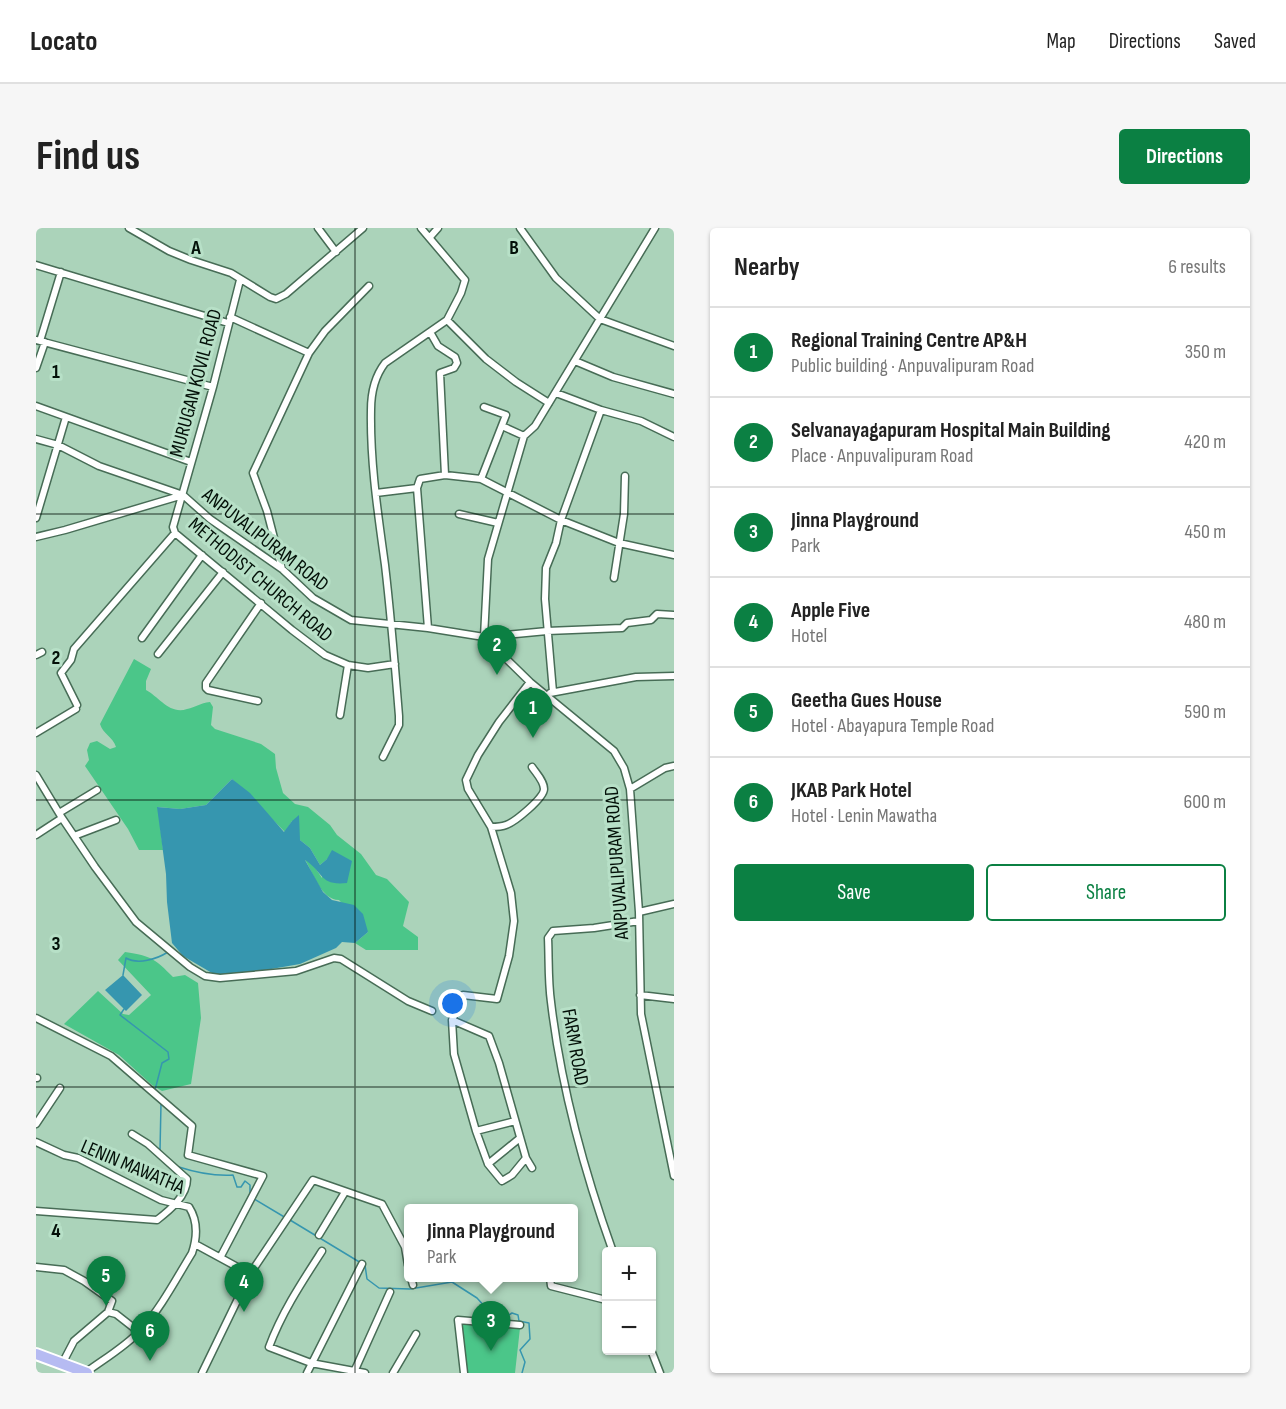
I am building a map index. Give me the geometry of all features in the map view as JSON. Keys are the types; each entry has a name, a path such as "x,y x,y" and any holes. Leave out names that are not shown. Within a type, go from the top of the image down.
{"main road":[{"path":"36,1354 86,1373"}],"street":[{"path":"129,228 169,251 231,273 270,297 280,298 363,228"},
{"path":"318,228 336,252"},
{"path":"383,757 399,725 392,625 376,493 371,409 378,372 385,363 447,320 465,280 421,228"},
{"path":"430,237 438,228"},
{"path":"520,228 556,279 600,319 674,346"},
{"path":"655,228 556,393 535,426 524,436 506,492 489,559 484,637 547,631 622,628 627,623 651,620 657,614 674,615"},
{"path":"36,265 229,320 309,353"},
{"path":"36,368 40,341 62,272"},
{"name":"MURUGAN KOVIL ROAD","path":"183,495 240,280"},
{"path":"282,569 267,511 253,473 309,353 325,331 369,286"},
{"path":"447,320 486,359 549,403"},
{"path":"430,332 438,346 455,357 458,363 454,368 440,373 445,475"},
{"path":"40,341 213,387"},
{"path":"575,361 613,377 674,394"},
{"path":"556,393 601,410 641,421 674,437"},
{"path":"36,406 191,462"},
{"path":"482,479 506,415 484,407"},
{"path":"601,410 546,568 545,599 550,693 636,677 674,676"},
{"path":"36,518 66,417"},
{"path":"502,426 524,436"},
{"path":"36,439 57,445 99,466 183,495"},
{"path":"428,628 417,488 420,479 445,475 482,479 561,520 619,543 674,555"},
{"path":"614,578 624,514 625,476"},
{"path":"376,493 417,488"},
{"name":"ANPUVALIPURAM ROAD","path":"36,537 183,495 210,519 282,569 313,598 340,615 351,620 428,628 484,637 530,682 550,693 614,751 624,768 630,789 639,912 641,1014 674,1172"},
{"name":"METHODIST CHURCH ROAD","path":"183,495 173,526 175,533 292,630 325,655 348,665 368,668 395,664"},
{"path":"459,514 498,523"},
{"path":"36,733 77,707 61,673 71,660 74,649 175,533"},
{"path":"142,638 202,555"},
{"path":"158,654 223,572"},
{"path":"258,701 208,690 206,683 261,603"},
{"path":"340,716 348,665"},
{"path":"526,1158 512,1175 502,1181 488,1164 454,1054 452,1020 463,995 497,999 514,921 511,893 491,827 468,789 466,780 478,755 499,722 530,682"},
{"path":"630,789 664,768 674,766"},
{"path":"491,827 509,824 543,794 542,783 532,767"},
{"path":"36,775 60,816 136,922 190,967 205,976 220,978 296,971 334,958 341,959 408,1001 432,1011"},
{"path":"36,836 96,790"},
{"path":"75,836 116,820"},
{"path":"639,912 674,904"},
{"name":"FARM ROAD","path":"611,1247 598,1212 579,1147 564,1077 551,1001 548,938 553,931 639,921"},
{"path":"640,995 674,999"},
{"path":"36,1018 111,1056 192,1126 188,1155 263,1176 254,1198 220,1256"},
{"path":"452,1020 489,1036 526,1158 532,1168"},
{"path":"36,1124 60,1088"},
{"path":"476,1131 515,1121"},
{"path":"36,1211 157,1220 177,1203 188,1183 187,1179 148,1144 132,1134"},
{"path":"488,1164 520,1138"},
{"name":"LENIN MAWATHA","path":"36,1142 64,1155 78,1158 161,1200 189,1208 194,1215 195,1244"},
{"path":"202,1373 250,1274 313,1180 382,1204 404,1245"},
{"path":"319,1235 345,1192"},
{"path":"86,1373 139,1332 171,1287 195,1244 250,1274"},
{"path":"322,1251 276,1327 269,1347 311,1363 346,1372 365,1373"},
{"path":"307,1373 362,1264"},
{"path":"36,1267 64,1270 112,1301 108,1312 74,1341 62,1364"},
{"path":"550,1282 551,1286 602,1299"},
{"path":"354,1372 390,1292"},
{"path":"108,1312 116,1314 139,1332"},
{"path":"464,1373 458,1320 520,1325"},
{"path":"393,1373 417,1334"},
{"path":"653,1355 660,1373"}],"green space":[{"path":"134,659 151,669 146,681 146,690 165,704 175,710 181,710 210,702 213,707 211,725 215,729 261,744 275,754 276,768 283,793 295,804 308,807 330,825 337,835 361,854 376,875 387,879 409,902 403,926 418,937 418,950 366,950 355,943 368,932 339,900 333,899 322,890 304,858 314,866 322,878 327,859 320,865 310,848 300,840 292,821 285,832 232,779 206,805 180,809 158,807 163,850 139,850 128,829 85,766 89,760 87,750 90,743 97,741 110,749 116,747 100,724"},
{"path":"125,952 152,959 173,977 185,975 198,983 201,1018 191,1084 162,1091 152,1085 119,1055 64,1024 98,991 123,1014 129,1015 151,995 118,960"},
{"path":"462,1324 520,1328 515,1373 467,1373"}],"water":[{"path":"232,779 250,793 284,832 299,815 300,840 310,848 320,865 332,850 352,861 347,883 338,883 326,880 305,860 323,892 332,900 354,905 363,914 368,932 355,943 342,942 336,948 300,964 237,975 217,976 183,956 172,943 157,807 180,809 206,805"},
{"path":"123,975 142,995 126,1011 105,990"}],"waterway":[{"path":"123,975 126,958 136,961 147,960 168,952"},
{"path":"124,1009 120,1015 168,1052 169,1059 162,1063 155,1090"},
{"path":"160,1150 161,1104"},
{"path":"179,1167 206,1174 233,1175 237,1187 241,1187 245,1181 250,1185 250,1196"},
{"path":"254,1199 286,1218"},
{"path":"290,1220 361,1263"},
{"path":"365,1265 367,1279 379,1288 410,1289 452,1282 477,1298 487,1309 496,1308 501,1320 512,1313 518,1315 519,1321 529,1323 530,1339 520,1350 525,1362 522,1373"}],"place":[{"name":"Selvanayagapuram Hospital Main Building","path":"497,675"},
{"name":"Regional Training Centre AP&H","path":"533,738"},
{"name":"Geetha Gues House","path":"106,1306"},
{"name":"Apple Five","path":"244,1312"},
{"name":"Jinna Playground","path":"491,1351"},
{"name":"JKAB Park Hotel","path":"150,1361"}]}
